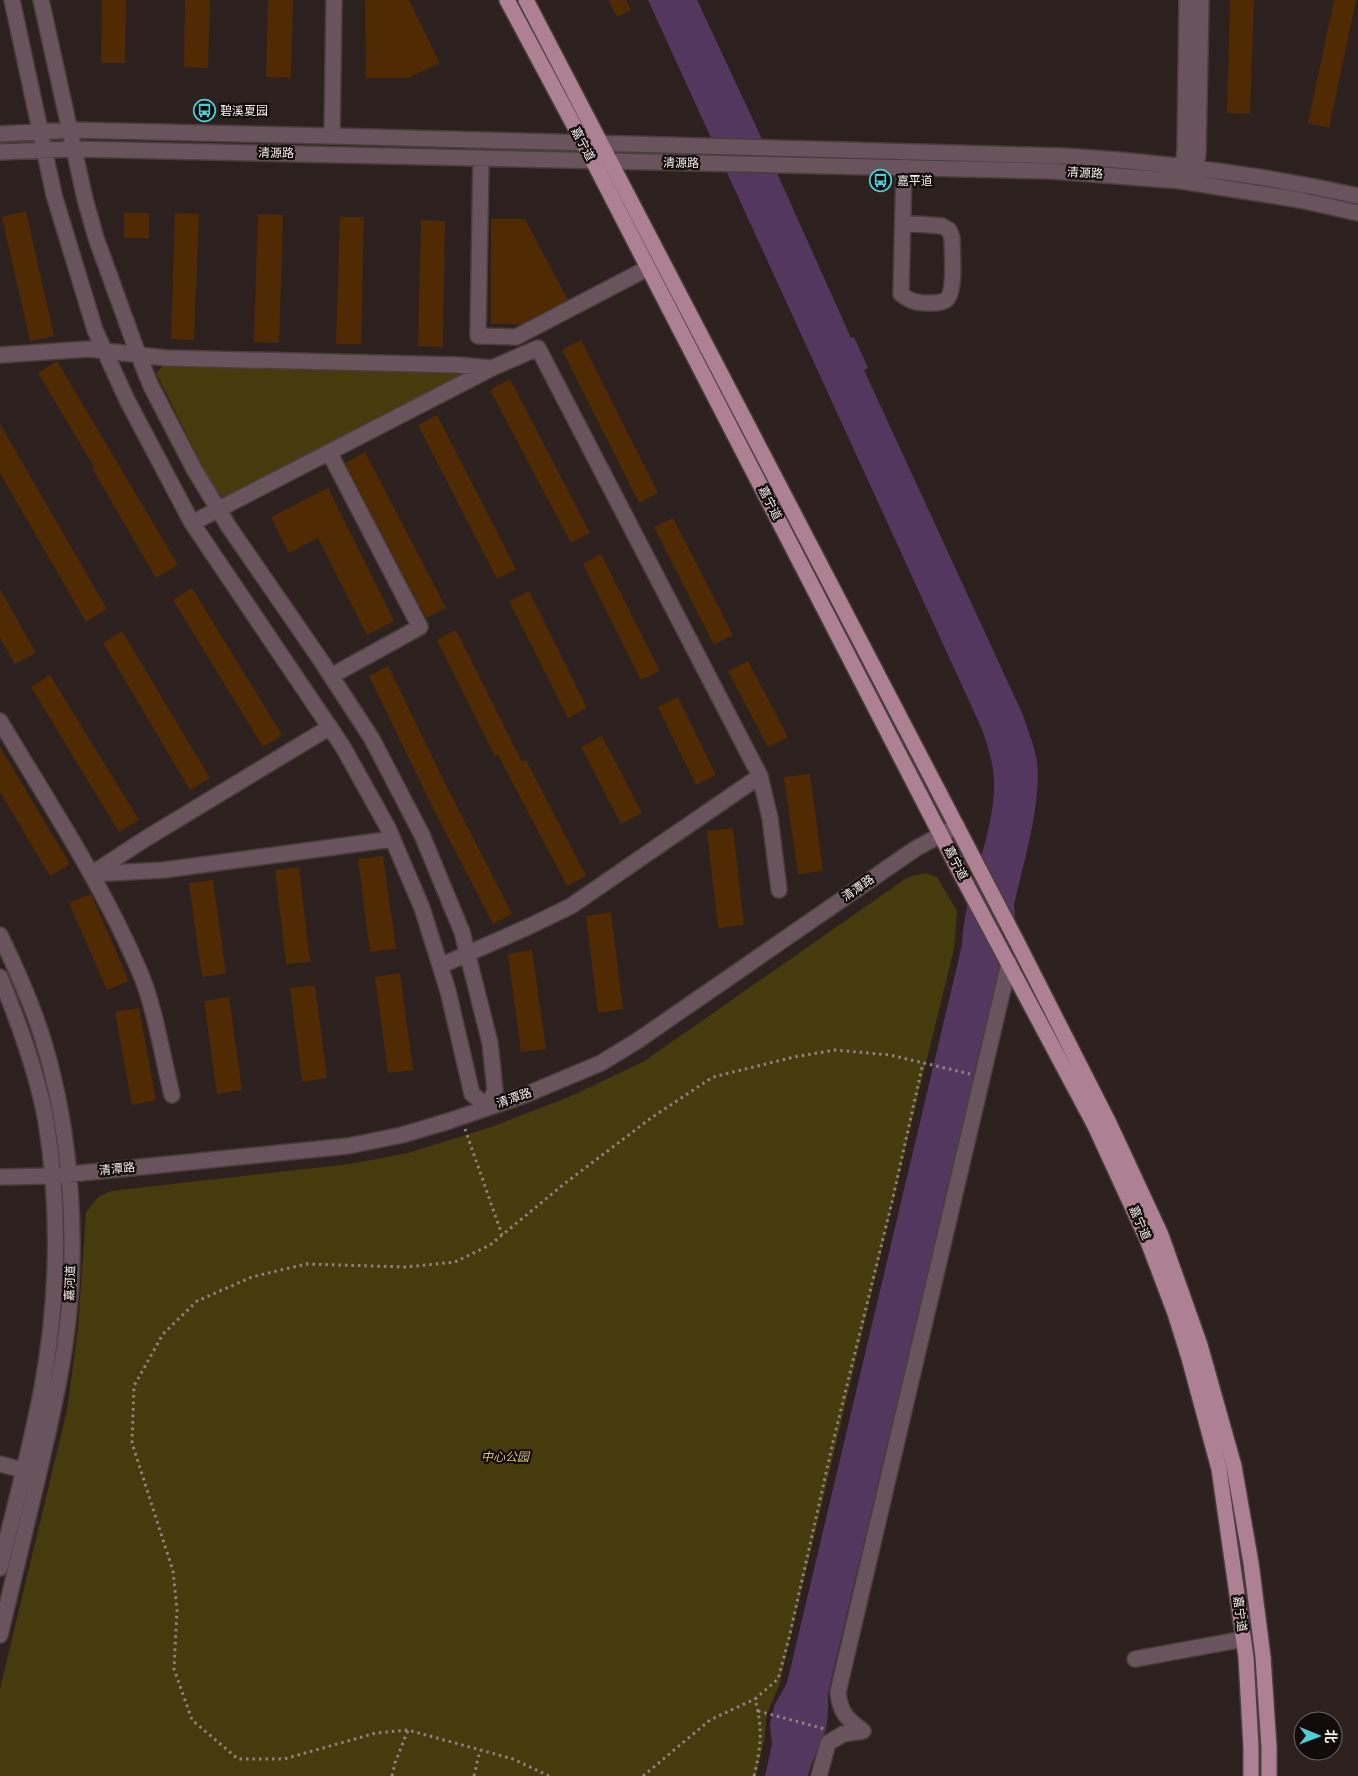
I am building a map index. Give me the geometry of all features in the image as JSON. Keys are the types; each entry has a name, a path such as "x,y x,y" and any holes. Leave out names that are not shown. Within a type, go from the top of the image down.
{"main road":[{"name":"嘉宁道","path":"507,0 593,161 964,880 1095,1126 1147,1239 1175,1313 1208,1424 1219,1469 1244,1639 1251,1776"},
{"name":"嘉宁道","path":"526,0 1016,940 1109,1123 1161,1235 1203,1354 1234,1466 1251,1564 1263,1657 1269,1747 1268,1776"}],"street":[{"path":"12,0 57,204 95,330 127,400 192,524 343,747 393,839 422,908 448,991 472,1094 488,1107 495,1090 490,1043 462,932 422,835 372,740 331,676 218,510 194,469 151,386 138,354 96,238 85,199 42,0"},
{"path":"332,136 334,0"},
{"path":"1188,0 1189,174"},
{"path":"1189,174 1201,0"},
{"name":"清源路","path":"0,134 71,130 782,147 1062,156 1189,174 1358,213"},
{"name":"清源路","path":"0,152 75,149 1189,174 1289,182 1358,196"},
{"path":"481,158 478,336 516,337 648,268"},
{"path":"903,223 942,226 949,230 952,238 952,291 947,299 939,303 919,303 909,301 901,294 904,167"},
{"path":"192,524 492,368 538,348 760,776 770,818 779,890"},
{"path":"0,355 89,349 166,358 458,365 492,368"},
{"path":"329,452 420,628 331,676"},
{"path":"0,721 92,874 140,971 172,1095"},
{"path":"92,874 145,839 330,727"},
{"path":"440,966 571,906 760,776"},
{"name":"清潭路","path":"0,1177 52,1176 348,1146 402,1135 461,1117 525,1094 601,1063 637,1042 915,849 957,826"},
{"path":"92,874 164,870 393,839"},
{"name":"嘉河道","path":"0,935 30,1001 44,1044 58,1100 68,1174 71,1279 65,1342 50,1425 0,1635"},
{"path":"819,1776 828,1743 843,1734 863,1732 848,1720 840,1706 838,1692 1009,963"},
{"name":"嘉河道","path":"0,977 28,1052 45,1120 52,1176 55,1271 51,1326 42,1387 0,1568"},
{"path":"0,1464 23,1470"},
{"path":"1135,1659 1244,1639"}],"path":[{"path":"549,1776 513,1759 408,1730 376,1733 284,1759 238,1759 192,1720 174,1669 178,1610 173,1571 132,1444 134,1386 163,1334 197,1301 252,1277 306,1264 406,1267 455,1262 490,1245 564,1184 651,1118 713,1077 794,1057 835,1050 890,1055 982,1078"},
{"path":"643,1776 710,1720 755,1699 778,1680 832,1442 870,1294 923,1063"},
{"path":"461,1117 502,1236"},
{"path":"754,1776 760,1750 760,1721 755,1699"},
{"path":"758,1710 843,1734"},
{"path":"392,1776 408,1730"},
{"path":"474,1776 480,1750"}],"green space":[{"path":"164,365 460,374 454,380 223,498 212,485 156,373"},
{"name":"中心公园","path":"925,873 937,877 957,911 954,949 779,1686 767,1713 764,1741 756,1776 0,1776 0,1689 67,1410 78,1329 86,1212 98,1197 111,1191 350,1164 408,1153 491,1127 569,1097 643,1062 908,877"}],"shaded area":[{"path":"648,0 697,0 851,338 854,337 868,368 864,370 1023,715 1035,751 1038,772 1035,810 1014,905 1015,916 828,1693 826,1729 808,1776 765,1776 772,1744 770,1724 775,1704 787,1683 962,945 968,903 990,821 994,779 989,752 981,727"}],"building":[{"path":"102,0 126,0 125,63 101,63"},
{"path":"185,0 210,0 208,68 184,67"},
{"path":"268,0 293,0 291,78 266,77"},
{"path":"365,0 409,0 440,63 408,78 366,78"},
{"path":"608,0 626,0 631,10 617,17"},
{"path":"1230,0 1254,0 1250,114 1227,113"},
{"path":"1334,0 1356,0 1329,128 1308,123"},
{"path":"26,211 54,336 30,341 2,217"},
{"path":"124,213 149,213 149,238 124,238"},
{"path":"175,213 199,214 194,340 171,339"},
{"path":"258,214 283,215 279,343 254,342"},
{"path":"340,217 364,217 361,344 336,344"},
{"path":"491,219 525,219 568,300 521,324 491,324"},
{"path":"421,220 445,221 443,347 418,346"},
{"path":"581,340 658,493 639,503 562,350"},
{"path":"57,361 178,565 156,578 92,468 94,467 38,373"},
{"path":"510,379 590,533 571,543 490,390"},
{"path":"437,415 516,569 497,579 418,425"},
{"path":"0,424 107,609 86,622 0,473"},
{"path":"365,452 446,608 426,618 345,463"},
{"path":"328,488 394,621 367,635 318,538 289,553 271,517"},
{"path":"673,518 733,635 714,645 654,527"},
{"path":"601,554 660,671 641,680 583,564"},
{"path":"192,588 282,735 263,747 173,600"},
{"path":"0,589 36,653 15,664 0,638"},
{"path":"529,591 587,708 568,718 509,601"},
{"path":"456,630 522,762 526,760 586,876 567,886 498,755 495,756 437,640"},
{"path":"122,631 210,778 190,790 103,643"},
{"path":"748,661 788,737 768,747 728,671"},
{"path":"388,666 512,914 493,924 434,810 369,676"},
{"path":"50,675 139,820 119,832 31,687"},
{"path":"678,697 716,775 696,785 658,707"},
{"path":"602,736 642,813 621,824 581,747"},
{"path":"0,747 70,864 50,876 0,792"},
{"path":"810,774 823,871 798,874 784,777"},
{"path":"733,828 744,925 718,928 707,831"},
{"path":"383,856 396,949 370,952 358,859"},
{"path":"299,867 310,962 286,964 275,870"},
{"path":"213,880 226,974 202,977 189,883"},
{"path":"91,894 129,981 107,990 69,903"},
{"path":"611,912 623,1009 598,1013 586,916"},
{"path":"532,950 546,1049 521,1052 508,954"},
{"path":"400,973 413,1070 388,1073 375,977"},
{"path":"315,985 327,1078 302,1082 290,988"},
{"path":"229,997 242,1090 217,1094 204,1001"},
{"path":"139,1008 156,1100 132,1105 115,1012"}],"place":[{"name":"碧溪夏园","path":"204,111"},
{"name":"嘉平道","path":"881,181"}]}
